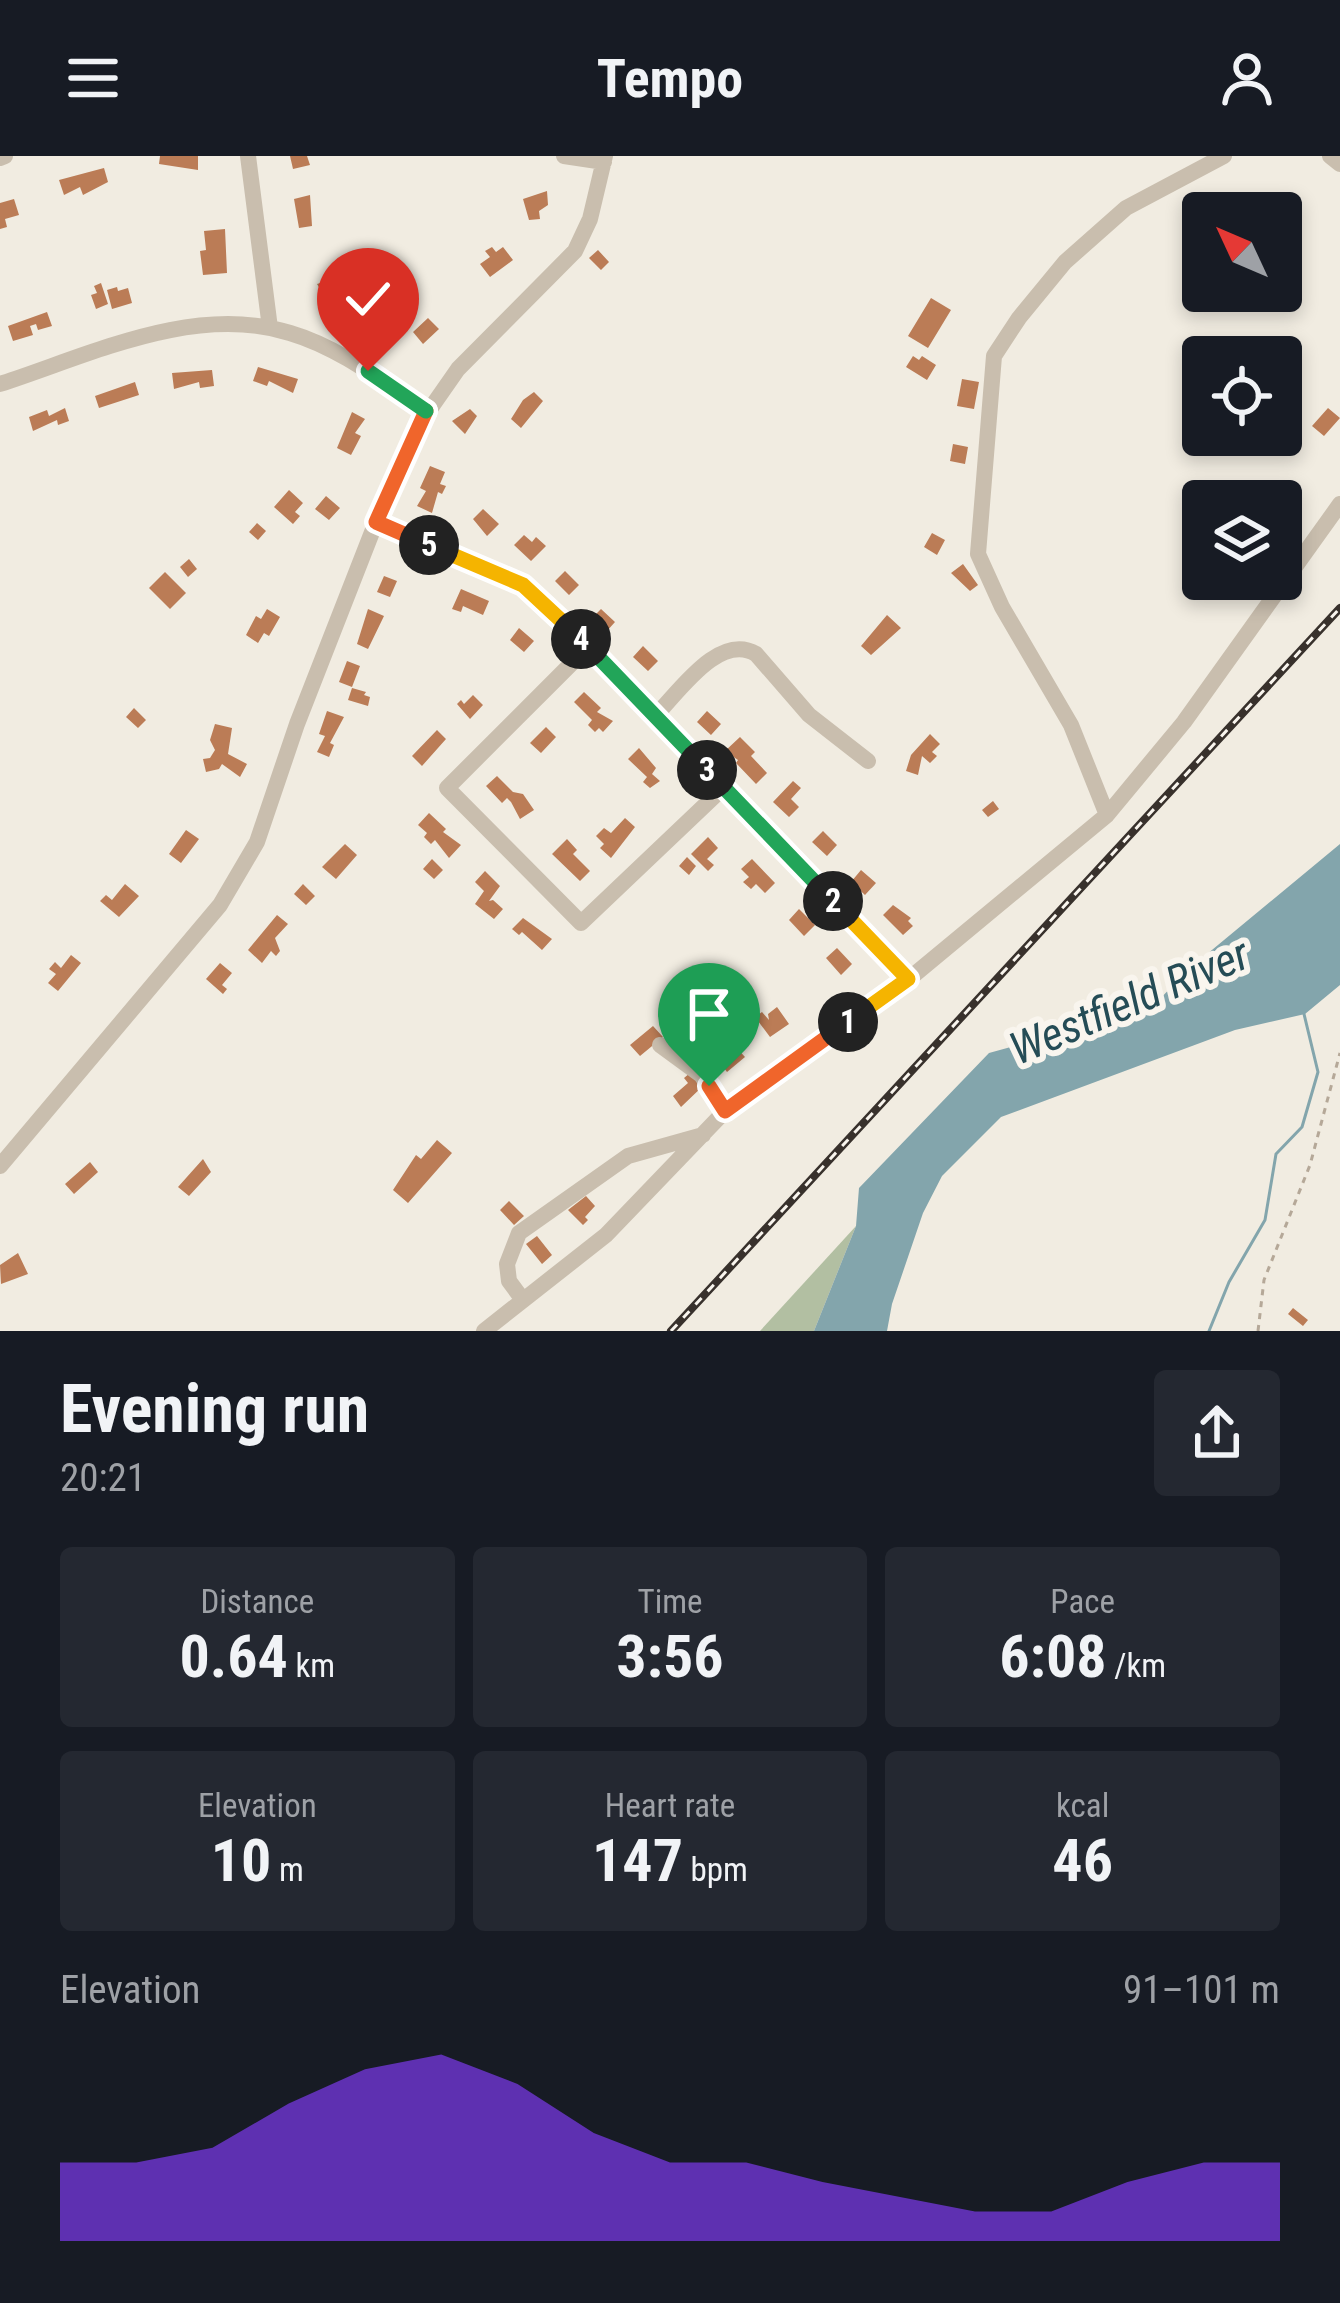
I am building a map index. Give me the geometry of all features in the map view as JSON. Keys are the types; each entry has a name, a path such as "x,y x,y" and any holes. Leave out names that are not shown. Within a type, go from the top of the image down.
{"street":[{"path":"248,156 271,328"},
{"path":"0,1166 220,905 257,842 297,724 376,522 428,412 458,369 575,251 590,219 604,159 564,156"},
{"path":"1107,815 1071,725 1002,607 978,554 994,356 1065,262 1126,208 1224,156"},
{"path":"1330,156 1340,164"},
{"path":"0,384 190,326 250,324 330,350 428,412"},
{"path":"484,1331 606,1235 725,1111 908,979 1107,815 1184,722 1340,504"},
{"path":"376,522 523,585 589,646 908,979"},
{"path":"589,646 447,788 581,922 723,788"},
{"path":"655,716 715,657 744,647 756,654 820,725 868,761"},
{"path":"660,1045 701,1075 725,1111"},
{"path":"524,1300 509,1281 507,1264 519,1233 628,1156 703,1135"}],"path":[{"path":"1258,1331 1264,1280 1310,1165 1340,1053"}],"green space":[{"path":"856,1226 814,1331 760,1331"}],"water":[{"path":"1340,844 1340,985 1305,1014 1235,1030 1001,1117 942,1176 923,1213 887,1331 814,1331 856,1226 859,1188 989,1053 1151,1008 1189,969"}],"building":[{"path":"160,156 198,156 198,170 159,164"},
{"path":"290,156 307,156 310,165 293,169"},
{"path":"104,168 108,182 83,195 80,187 64,195 59,180"},
{"path":"547,191 548,205 539,211 540,219 529,220 523,199"},
{"path":"310,195 312,226 299,228 294,199"},
{"path":"14,199 19,215 5,219 7,227 0,229 0,203"},
{"path":"225,229 227,273 203,275 204,231"},
{"path":"492,247 496,252 503,247 513,260 490,277 480,264 490,257 485,251"},
{"path":"598,250 609,262 601,270 589,258"},
{"path":"340,277 348,296 329,304 317,284"},
{"path":"101,283 108,304 96,309 91,295"},
{"path":"117,287 118,291 128,288 132,303 112,309 107,290"},
{"path":"931,298 951,310 928,348 908,336"},
{"path":"47,312 52,326 38,330 36,324 30,326 33,335 13,341 8,326"},
{"path":"428,318 439,329 423,344 413,332"},
{"path":"913,356 936,365 927,380 906,367"},
{"path":"258,367 298,379 293,393 269,381 267,386 253,381"},
{"path":"212,370 214,386 200,388 199,382 174,389 172,373"},
{"path":"962,379 979,382 974,409 957,406"},
{"path":"135,382 139,395 99,408 95,396"},
{"path":"534,392 543,401 521,428 511,419"},
{"path":"65,408 69,421 58,425 57,420 33,431 29,417 47,410 49,416"},
{"path":"1328,408 1340,418 1324,436 1312,426"},
{"path":"470,409 477,416 465,434 452,421"},
{"path":"352,412 365,419 355,433 361,436 351,455 337,448"},
{"path":"953,444 968,447 965,464 950,461"},
{"path":"430,466 445,472 440,484 446,486 442,494 438,492 432,513 417,506 426,491 420,488"},
{"path":"289,490 303,503 293,524 274,507"},
{"path":"326,496 340,508 329,520 315,509"},
{"path":"483,509 499,524 487,536 473,519"},
{"path":"257,523 266,531 258,540 249,532"},
{"path":"932,533 945,540 937,555 924,547"},
{"path":"524,535 546,546 531,561 514,545"},
{"path":"189,559 197,569 188,577 180,567"},
{"path":"963,564 978,585 970,591 951,573"},
{"path":"565,571 579,585 569,595 555,581"},
{"path":"165,572 186,593 170,609 149,588"},
{"path":"384,576 397,581 390,597 377,592"},
{"path":"461,589 489,601 483,615 463,606 461,612 452,609"},
{"path":"267,609 280,617 269,636 264,633 258,643 246,635 256,616 261,619"},
{"path":"368,609 384,616 368,649 357,644"},
{"path":"601,609 615,622 606,632 592,618"},
{"path":"887,615 901,628 871,655 861,646"},
{"path":"519,628 534,641 524,652 510,640"},
{"path":"643,646 658,661 648,671 633,657"},
{"path":"347,661 360,666 352,687 339,682"},
{"path":"352,688 366,692 368,706 348,700"},
{"path":"584,692 601,708 597,712 613,721 603,732 588,725 592,720 574,702"},
{"path":"473,695 483,705 470,719 457,704"},
{"path":"134,708 146,720 138,728 126,717"},
{"path":"327,711 344,717 330,743 334,745 329,757 317,752 325,736 319,734"},
{"path":"707,711 721,724 711,735 697,722"},
{"path":"215,724 232,728 228,754 247,764 240,777 222,764 206,772 203,759 215,750 210,740"},
{"path":"546,727 556,737 541,753 530,743"},
{"path":"437,730 446,739 422,766 412,756"},
{"path":"930,734 940,744 932,752 937,756 930,763 922,756 918,775 906,771 911,755"},
{"path":"740,737 767,773 756,784 725,751"},
{"path":"639,748 656,768 652,774 660,781 650,788 643,782 647,777 628,759"},
{"path":"497,776 513,792 523,794 534,810 520,819 507,798 502,803 486,786"},
{"path":"793,781 801,788 791,799 799,807 789,817 773,802"},
{"path":"993,801 999,809 988,817 982,810"},
{"path":"429,813 461,845 449,858 435,840 431,844 424,837 427,833 418,825"},
{"path":"625,818 635,827 611,858 596,836 604,828 611,833"},
{"path":"186,830 199,839 181,863 169,854"},
{"path":"823,831 837,845 827,856 812,842"},
{"path":"708,837 718,848 707,859 714,865 708,871 691,854"},
{"path":"567,839 577,850 573,854 590,871 580,881 552,854"},
{"path":"345,844 357,855 336,879 322,867"},
{"path":"687,857 696,866 689,875 679,866"},
{"path":"432,859 443,870 434,879 423,869"},
{"path":"752,859 775,883 765,893 756,884 751,889 743,882 749,877 741,869"},
{"path":"861,870 876,883 865,895 851,882"},
{"path":"485,871 500,886 489,901 503,909 494,919 475,904 484,891 475,882"},
{"path":"125,884 139,896 119,917 100,901 106,895 112,900"},
{"path":"303,884 315,896 306,905 294,894"},
{"path":"893,905 911,918 908,921 913,926 903,935 883,915"},
{"path":"799,909 815,925 804,936 789,920"},
{"path":"277,915 288,924 275,938 280,951 276,956 271,951 262,963 248,950"},
{"path":"523,918 552,939 542,950 512,929"},
{"path":"837,948 852,964 841,975 826,958"},
{"path":"71,955 81,963 58,991 48,983 56,974 49,969 55,962 61,968"},
{"path":"220,963 232,973 222,985 227,989 223,994 206,979"},
{"path":"777,1007 789,1024 770,1037 755,1017 762,1012 769,1020 768,1014"},
{"path":"726,1018 736,1029 725,1039 716,1028"},
{"path":"653,1026 663,1037 640,1056 630,1045"},
{"path":"735,1046 745,1057 727,1072 718,1060"},
{"path":"690,1073 703,1086 681,1107 673,1096 688,1083 684,1078"},
{"path":"437,1140 452,1153 408,1203 393,1190 416,1155 421,1159"},
{"path":"203,1159 211,1172 189,1196 178,1187"},
{"path":"90,1162 98,1172 74,1194 65,1184"},
{"path":"586,1196 595,1206 583,1225 568,1210"},
{"path":"509,1201 524,1216 514,1225 500,1210"},
{"path":"537,1236 552,1255 542,1264 526,1244"},
{"path":"18,1253 28,1274 1,1284 0,1265"},
{"path":"1293,1308 1308,1320 1303,1326 1288,1314"}],"waterway":[{"path":"1209,1331 1229,1282 1265,1220 1276,1154 1302,1127 1318,1072 1304,1014"}],"railway":[{"path":"671,1331 1340,608"}],"route":[{"path":"368,371 428,412 376,522 523,585 589,646 908,979 725,1111 709,1086"}],"water label":[{"name":"Westfield River","path":"1129,1001"}]}
